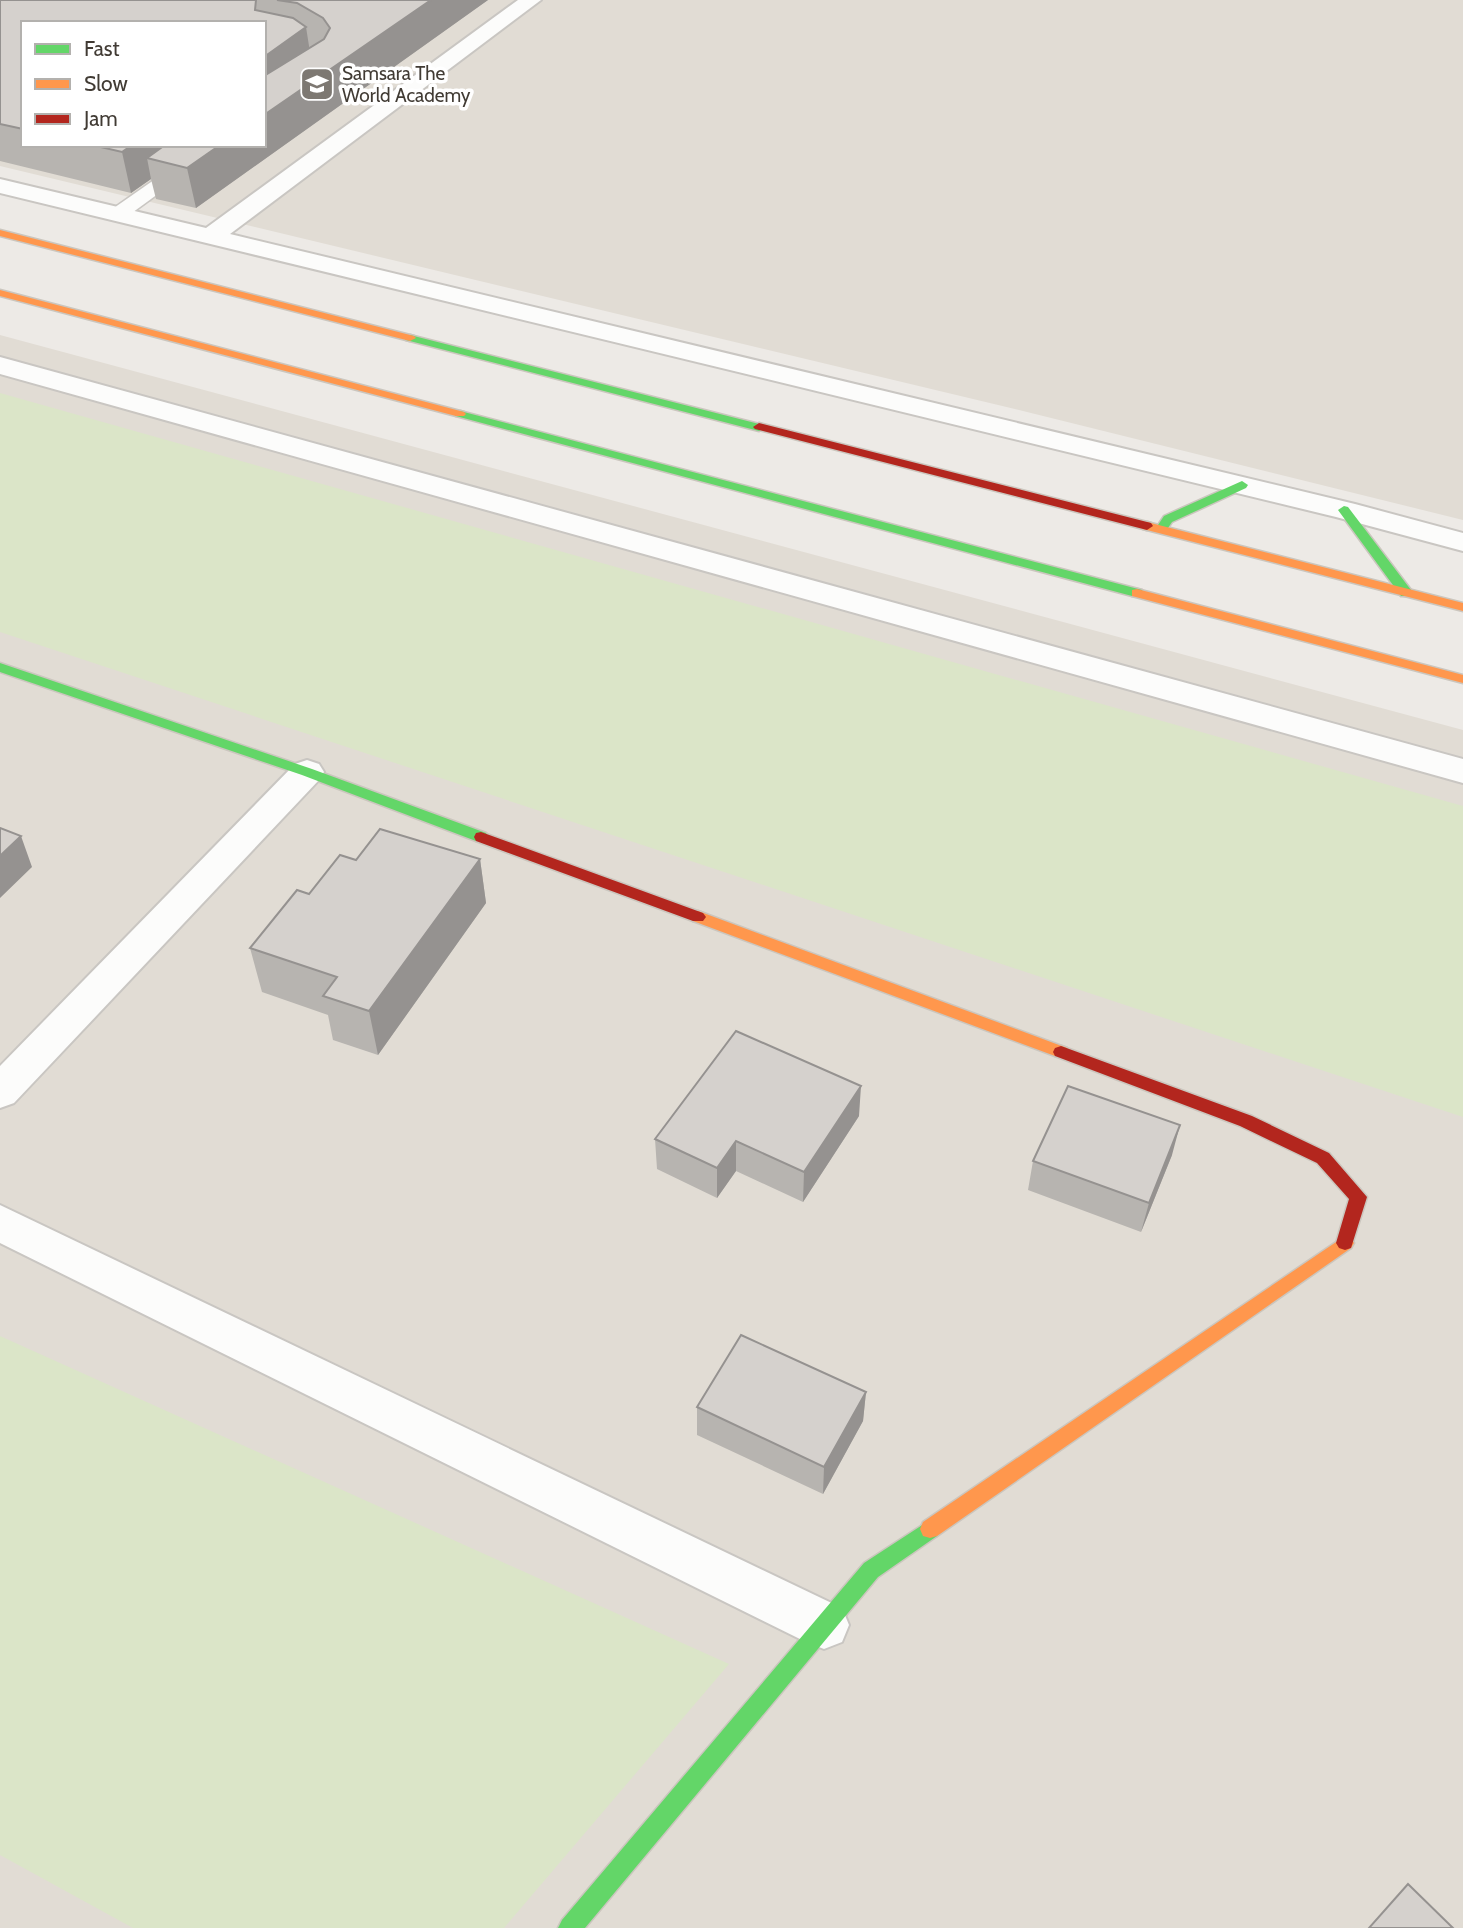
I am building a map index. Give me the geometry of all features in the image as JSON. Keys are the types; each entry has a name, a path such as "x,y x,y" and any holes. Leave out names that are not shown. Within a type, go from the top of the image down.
{"street":[{"path":"211,236 531,0"},
{"path":"0,186 1242,485 1463,542"},
{"path":"0,233 1463,607"},
{"path":"0,293 1463,680"},
{"path":"0,365 1463,771"},
{"path":"1161,528 1168,519 1242,485"},
{"path":"1344,510 1406,593"},
{"path":"0,667 307,772 1246,1121 1323,1158 1358,1197 1346,1242 1252,1310 871,1570 570,1928"},
{"path":"0,1092 307,772"},
{"path":"0,1223 824,1625"}],"lane":[{"path":"118,214 213,147"}],"shaded area":[{"path":"0,0 1463,0 1463,520 1027,412 0,166"},
{"path":"0,335 1463,730 1463,1928 0,1928"}],"green space":[{"path":"0,393 1463,806 1463,1117 0,632"},
{"path":"0,1336 729,1664 504,1928 133,1928 0,1855"}],"building":[{"path":"0,0 256,0 255,10 293,18 306,27 266,56 266,21 21,21 21,129 0,124"},
{"path":"277,0 431,0 266,114 266,75 324,39 330,28 323,18 297,3"},
{"path":"101,147 129,147 122,152"},
{"path":"162,147 217,147 187,168 147,158"},
{"path":"0,828 21,836 0,856"},
{"path":"380,829 480,859 369,1011 323,996 337,977 250,948 297,890 309,894 340,855 356,860"},
{"path":"736,1031 861,1086 804,1172 736,1141 717,1168 655,1139"},
{"path":"1068,1086 1180,1125 1149,1203 1033,1161"},
{"path":"741,1335 866,1392 824,1467 697,1407"},
{"path":"1408,1884 1453,1928 1369,1928"}],"traffic: fast":[{"path":"410,338 759,427"},
{"path":"460,414 1137,593"},
{"path":"1162,528 1168,519 1242,485"},
{"path":"1344,510 1406,593"},
{"path":"0,667 307,772 481,837"},
{"path":"570,1928 871,1570 930,1529"}],"traffic: slow":[{"path":"0,233 410,338"},
{"path":"0,293 460,414"},
{"path":"1147,526 1463,607"},
{"path":"1137,593 1463,679"},
{"path":"698,917 1061,1052"},
{"path":"930,1529 1345,1243"}],"traffic: jam":[{"path":"759,427 1147,526"},
{"path":"481,837 698,917"},
{"path":"1061,1052 1246,1121 1323,1158 1358,1197 1345,1243"}],"place":[{"name":"Samsara The World Academy","path":"317,84"}]}
